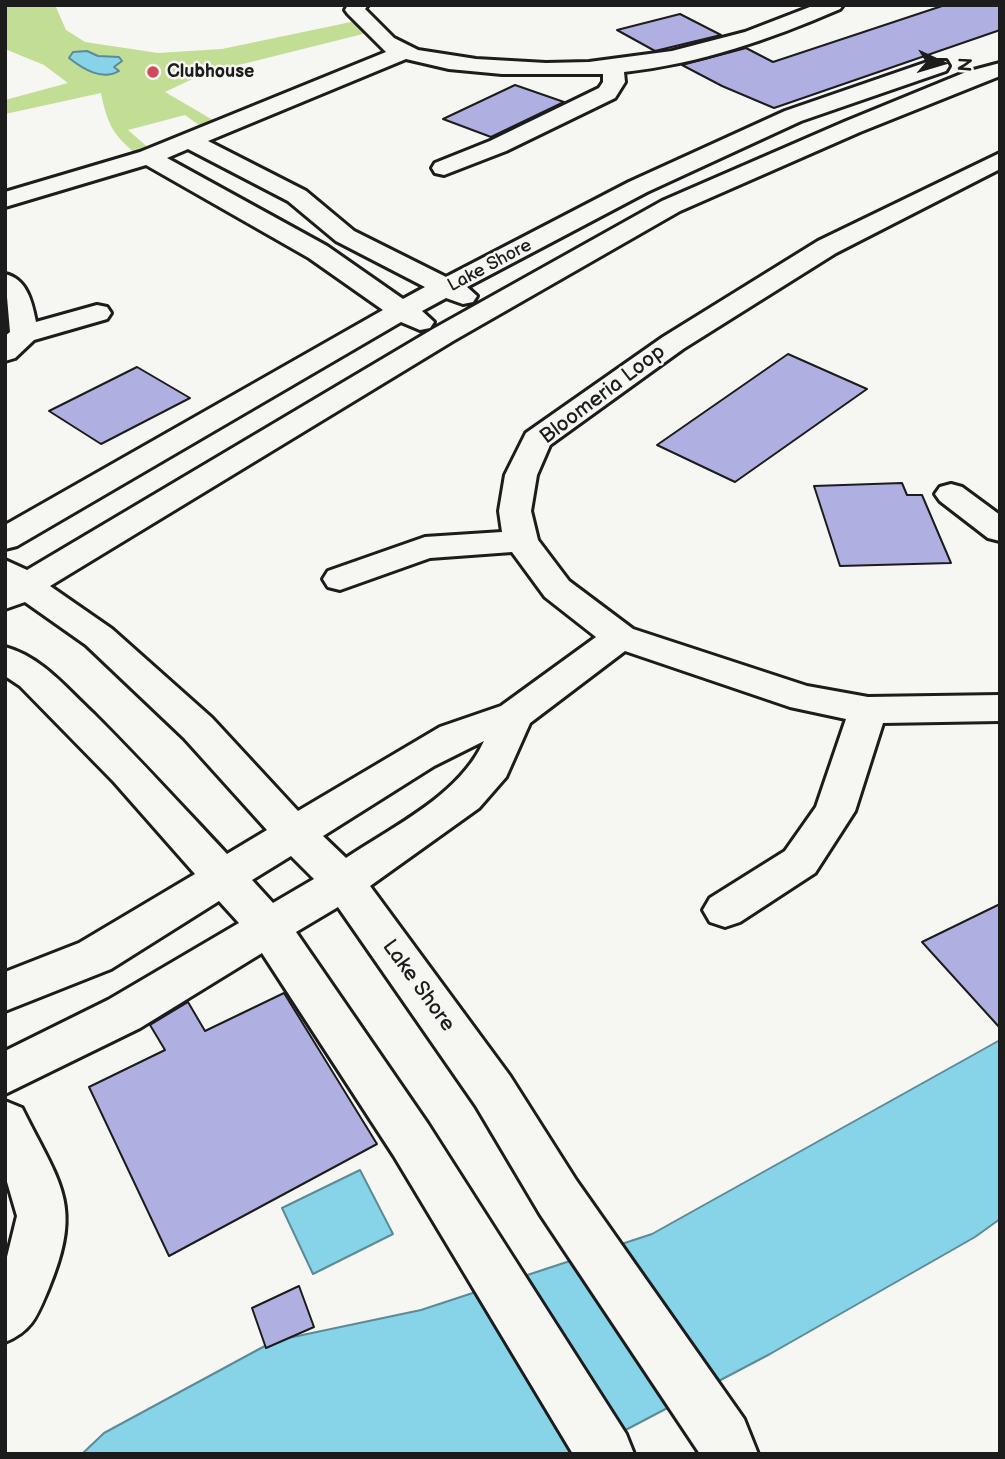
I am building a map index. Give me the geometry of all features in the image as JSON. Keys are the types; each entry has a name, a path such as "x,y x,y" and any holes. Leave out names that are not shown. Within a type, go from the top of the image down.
{"street":[{"path":"358,5 355,10 396,50 468,65 560,69 613,67 700,54 796,22 833,5"},
{"name":"Lake Shore","path":"5,539 401,311 638,187 793,116 1000,46"},
{"path":"5,200 148,157 406,52"},
{"path":"444,168 498,146 607,93 614,82 613,67"},
{"name":"Lake Shore","path":"727,1446 558,1197 493,1091 344,882 294,833 198,728 99,637 12,585 671,206 950,87 1000,69"},
{"path":"190,141 297,196 345,236 447,289 494,309"},
{"path":"148,157 235,202 275,230 311,249 401,311 443,335"},
{"name":"Bloomeria Loop","path":"1000,160 827,247 673,343 537,440 521,475 515,512 521,541 557,589 620,637 803,698 868,710 1000,708"},
{"path":"311,249 345,236"},
{"path":"5,282 18,299 15,343 97,313"},
{"path":"951,494 1000,531"},
{"path":"340,579 425,548 521,541"},
{"path":"5,992 95,956 420,755 454,737 514,715 620,637"},
{"path":"5,659 33,677 128,772 268,927 411,1140 471,1241 606,1454"},
{"path":"724,910 800,862 835,811 868,710"},
{"path":"5,1074 124,1014 344,882 465,797 492,767 514,715"},
{"path":"5,1123 43,1206 39,1242 18,1300 5,1317"}],"green space":[{"path":"5,5 55,5 66,30 85,42 158,53 222,49 356,21 371,32 203,74 165,92 230,130 211,140 200,136 210,133 185,115 128,130 151,150 146,161 120,139 110,125 101,93 5,114 5,100 68,83 44,65 5,49"}],"water":[{"path":"87,51 98,56 119,57 122,61 114,67 119,71 99,74 86,70 69,58 73,52"},
{"path":"1000,1040 1000,1219 975,1237 770,1354 580,1454 82,1454 104,1433 274,1341 421,1310 652,1234"},
{"path":"360,1170 393,1234 313,1274 282,1208"}],"building":[{"path":"945,5 1000,5 1000,30 774,108 682,65 746,48 773,62"},
{"path":"680,14 721,35 655,51 617,30"},
{"path":"515,85 564,102 491,137 443,119"},
{"path":"788,354 867,389 735,482 657,445"},
{"path":"137,367 190,398 101,444 49,411"},
{"path":"902,483 907,495 922,495 951,563 840,566 814,486"},
{"path":"1000,904 1000,1028 922,942"},
{"path":"284,993 377,1144 169,1256 89,1087 165,1050 150,1025 188,1002 205,1031"},
{"path":"299,1286 314,1327 266,1348 252,1308"}],"place":[{"name":"Clubhouse","path":"153,72"}]}
